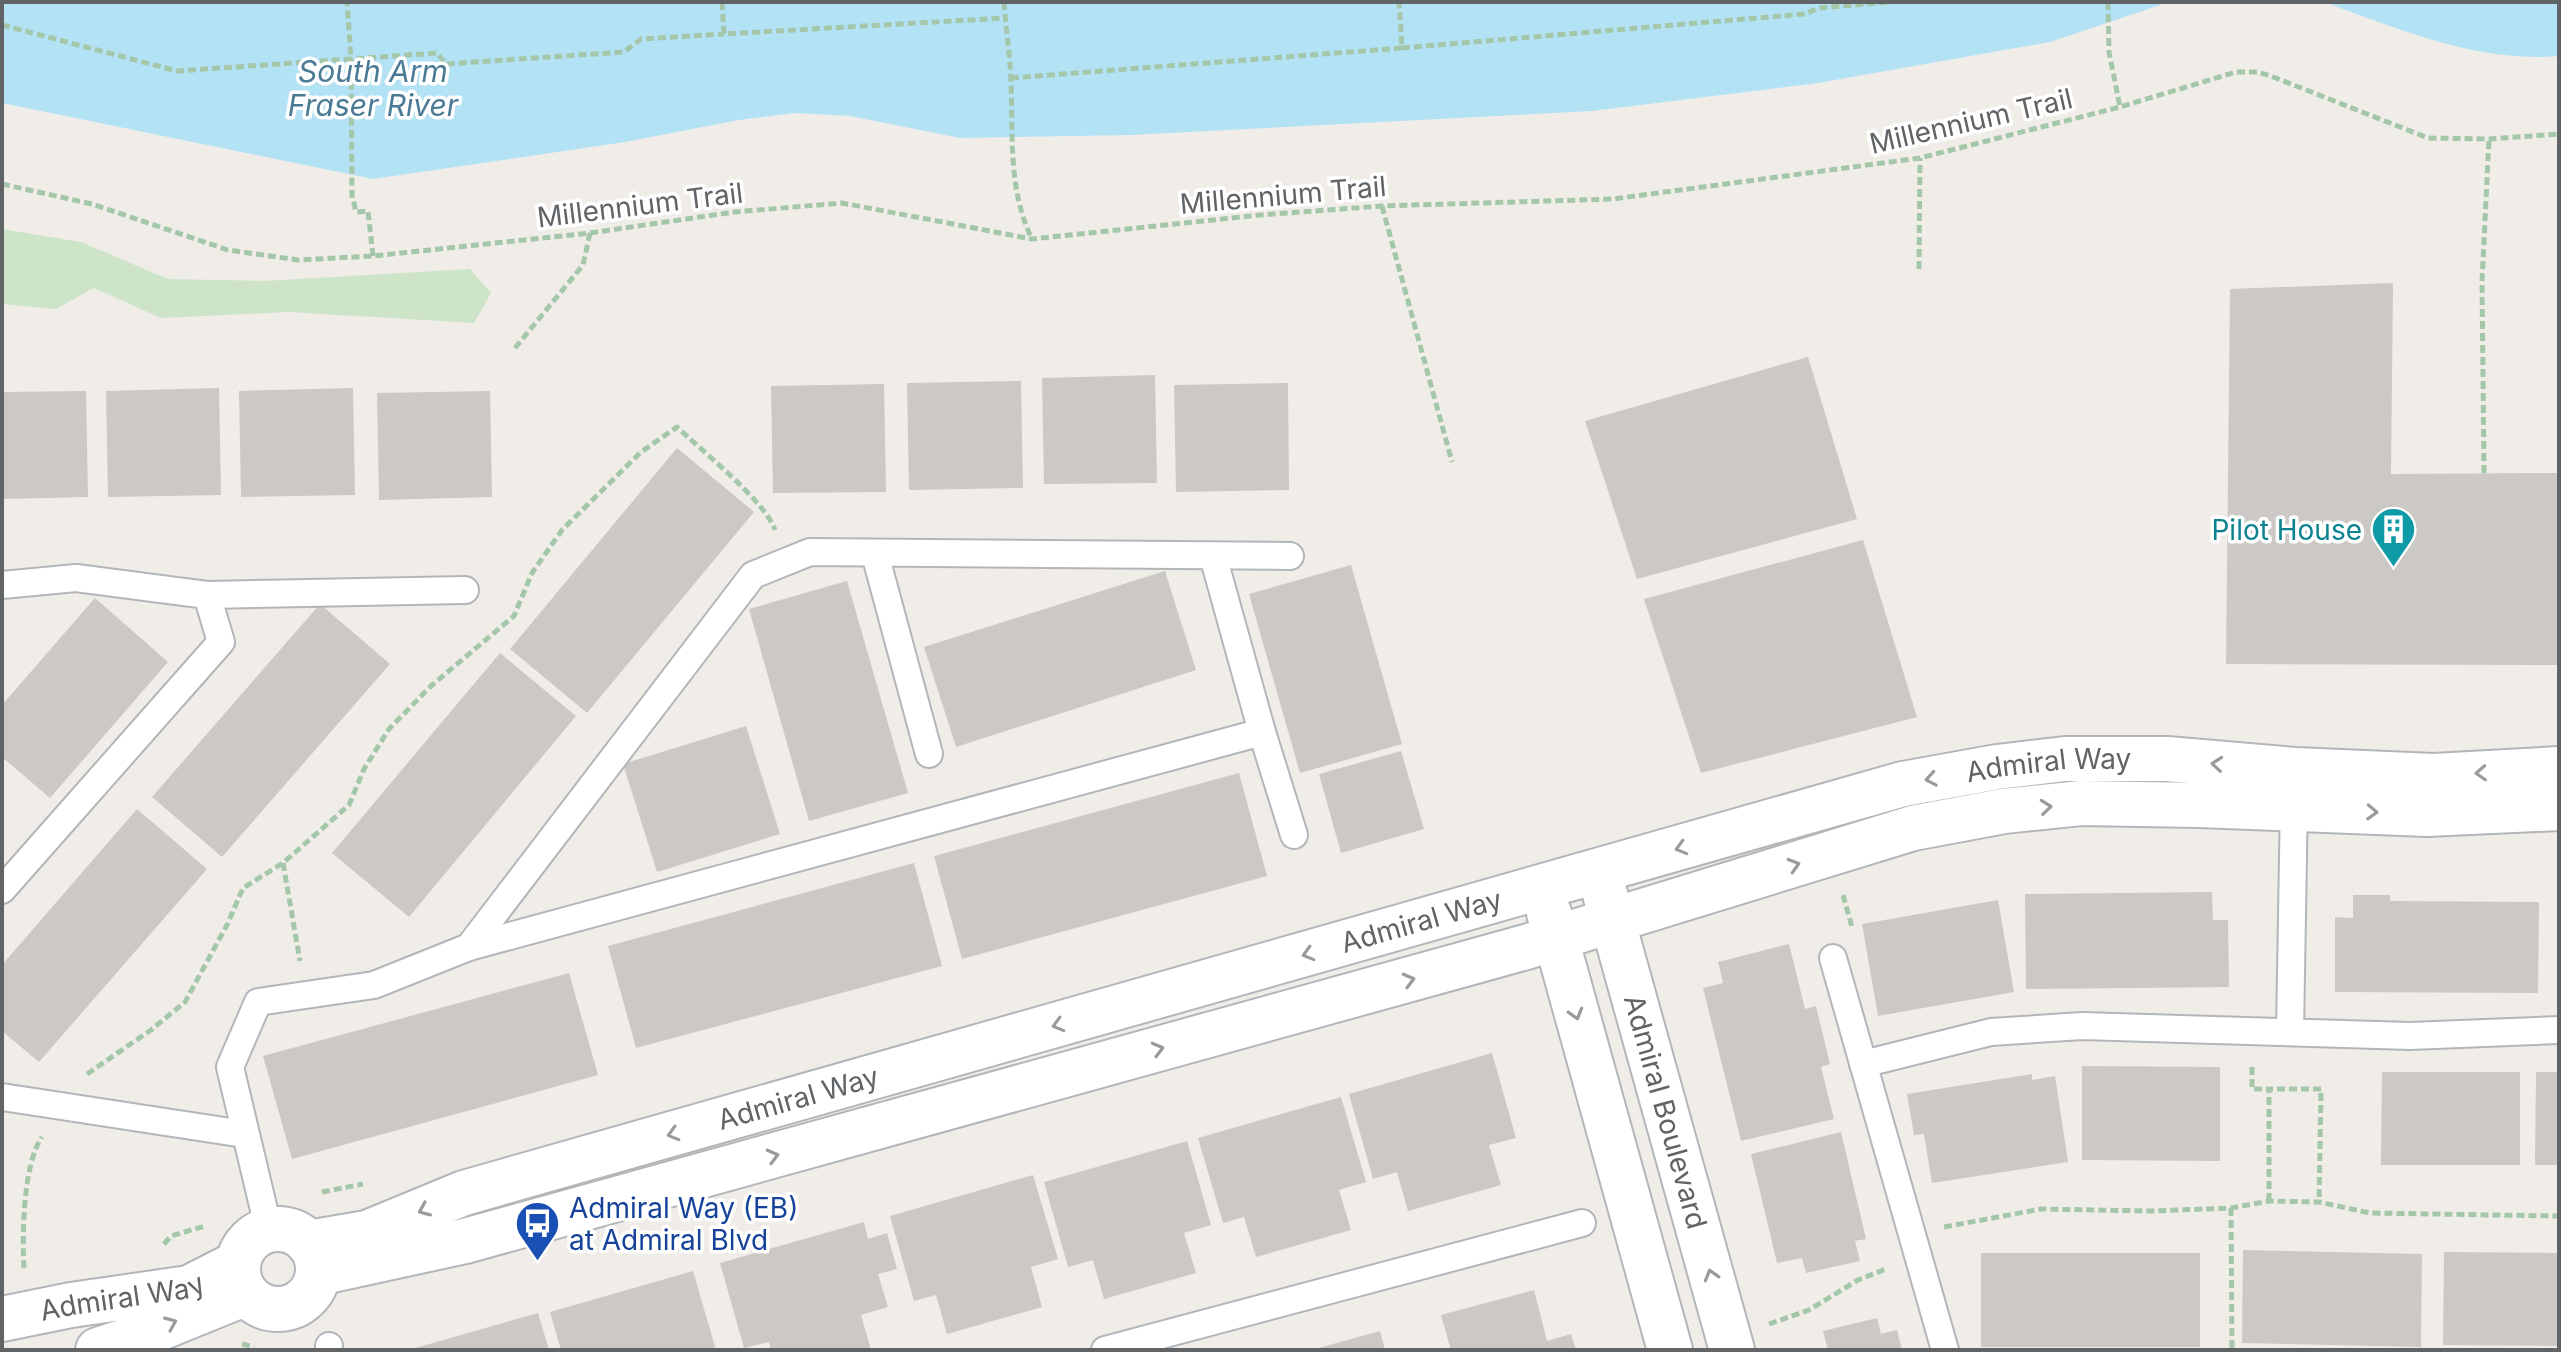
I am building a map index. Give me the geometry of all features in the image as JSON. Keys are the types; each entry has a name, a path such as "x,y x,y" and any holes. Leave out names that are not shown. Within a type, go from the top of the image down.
{"street":[{"name":"Admiral Way","path":"298,1249 367,1233 464,1193 1903,784 1997,767 2065,759 2167,759 2295,790 2427,814 2559,808"},
{"name":"Admiral Way","path":"298,1249 465,1241 1556,939 1913,828 2004,811 2082,803 2559,769"},
{"name":"Admiral Boulevard","path":"1598,872 1732,1350"},
{"name":"Admiral Boulevard","path":"1542,887 1670,1350"},
{"path":"249,1241 298,1249 308,1295 288,1307 265,1307 242,1278 242,1251 249,1241"},
{"name":"Admiral Way","path":"2,1319 242,1278"},
{"name":"Admiral Way","path":"98,1350 138,1337 242,1278"}],"lane":[{"path":"469,947 753,575 810,552 1290,556"},
{"path":"875,554 929,754"},
{"path":"1213,556 1294,835"},
{"path":"2,585 76,578 207,595 465,590"},
{"path":"2,890 221,642 207,595"},
{"path":"298,1249 244,1134 230,1067 258,1002 374,985 469,947 1262,732"},
{"path":"1997,767 2004,811"},
{"path":"2290,1032 2295,790"},
{"path":"1833,958 1945,1350"},
{"path":"1863,1064 1991,1032 2082,1026 2410,1036 2559,1030"},
{"path":"2,1097 244,1134"},
{"path":"1105,1350 1582,1223"}],"path":[{"path":"347,2 351,59 352,195 356,212 368,211 373,256"},
{"path":"722,2 724,34"},
{"path":"1004,2 1011,78 1013,179 1023,220 1032,239"},
{"path":"1399,2 1402,48"},
{"path":"1011,78 1804,14 1819,8 1890,2"},
{"path":"2108,2 2109,52 2120,107"},
{"path":"2,25 177,71 437,53 446,64 624,52 641,39 1005,18"},
{"name":"Millennium Trail","path":"2,184 92,204 228,250 298,260 373,256 590,233 734,212 842,203 1032,239 1260,215 1382,206 1613,199 1920,158 2120,107 2236,72 2258,72 2428,138 2489,139 2559,134"},
{"path":"2484,473 2482,282 2489,139"},
{"path":"1919,269 1920,158"},
{"path":"1382,206 1452,462"},
{"path":"515,348 583,265 590,233"},
{"path":"25,1277 22,1238 27,1190 37,1144 82,1078 185,1002 227,925 243,888 283,863 349,805 364,769 389,729 431,686 514,616 532,573 562,530 641,452 677,427 749,493 772,522 785,562"},
{"path":"283,863 307,994"},
{"path":"2269,1201 2269,1089 2321,1089 2319,1202"},
{"path":"315,1194 362,1184"},
{"path":"1767,1325 1809,1310 1915,1245 2000,1214 2041,1209 2153,1211 2231,1208 2269,1201 2319,1202 2370,1213 2559,1216"},
{"path":"2231,1208 2232,1350"}],"green space":[{"path":"2,229 81,242 168,279 264,281 470,269 491,293 474,323 289,312 161,318 94,288 56,309 2,304"}],"water":[{"name":"South Arm Fraser River","path":"2,2 2169,2 2050,42 1818,83 1592,111 1131,135 960,138 850,116 794,113 739,120 625,142 373,179 2,103"},
{"path":"2324,2 2559,2 2559,56 2528,57 2468,49 2410,33"}],"building":[{"name":"Pilot House","path":"2393,283 2391,474 2559,473 2559,665 2226,664 2230,289"},
{"path":"1808,357 1857,519 1637,579 1585,421"},
{"path":"1155,375 1157,483 1044,484 1042,378"},
{"path":"1021,381 1023,488 909,490 907,383"},
{"path":"1288,383 1289,490 1176,492 1174,385"},
{"path":"884,384 886,492 773,493 771,386"},
{"path":"219,388 221,495 108,497 106,391"},
{"path":"353,388 355,495 241,497 239,391"},
{"path":"86,391 88,497 2,499 2,392"},
{"path":"490,391 492,497 379,500 377,393"},
{"path":"677,448 754,512 587,713 510,649"},
{"path":"1863,540 1917,717 1701,773 1644,599"},
{"path":"1351,565 1402,744 1300,773 1249,594"},
{"path":"1165,571 1196,670 956,747 924,647"},
{"path":"847,581 908,793 809,821 749,609"},
{"path":"95,598 168,662 50,798 2,757 2,705"},
{"path":"320,604 390,664 222,857 152,797"},
{"path":"500,653 576,716 409,917 332,853"},
{"path":"746,726 780,834 657,872 623,764"},
{"path":"1401,751 1424,829 1341,853 1319,774"},
{"path":"1239,773 1267,876 962,959 934,856"},
{"path":"137,809 207,869 39,1062 2,1031 2,965"},
{"path":"914,863 942,966 636,1048 608,946"},
{"path":"2212,892 2213,920 2228,920 2229,987 2026,989 2025,894"},
{"path":"2353,895 2390,895 2390,901 2539,902 2538,993 2335,992 2335,917 2353,918"},
{"path":"1998,900 2014,992 1878,1016 1862,924"},
{"path":"1789,944 1805,1009 1816,1006 1830,1064 1821,1067 1834,1119 1741,1141 1703,988 1723,983 1718,962"},
{"path":"569,973 598,1075 292,1159 263,1056"},
{"path":"1492,1053 1516,1138 1489,1145 1501,1185 1408,1211 1397,1172 1373,1179 1349,1094"},
{"path":"2082,1066 2220,1067 2220,1161 2082,1160"},
{"path":"2382,1072 2520,1072 2520,1165 2381,1165"},
{"path":"2536,1072 2559,1072 2559,1165 2535,1165"},
{"path":"2032,1074 2032,1080 2055,1076 2068,1162 1932,1183 1924,1134 1914,1135 1907,1094"},
{"path":"1341,1097 1366,1182 1339,1190 1351,1230 1256,1257 1244,1217 1223,1223 1198,1138"},
{"path":"1841,1132 1866,1239 1855,1241 1860,1261 1806,1273 1802,1258 1777,1263 1751,1154"},
{"path":"1187,1141 1211,1225 1184,1233 1196,1273 1104,1299 1093,1260 1068,1267 1044,1182"},
{"path":"1033,1175 1058,1259 1031,1267 1042,1307 947,1334 936,1295 914,1301 890,1216"},
{"path":"864,1222 868,1239 887,1233 897,1269 878,1274 888,1307 861,1315 871,1350 771,1350 769,1342 744,1348 720,1263"},
{"path":"2243,1250 2422,1254 2421,1347 2242,1343"},
{"path":"2444,1252 2559,1253 2559,1346 2443,1345"},
{"path":"1981,1253 2200,1253 2200,1347 1981,1347"},
{"path":"693,1271 716,1350 561,1350 550,1312"},
{"path":"1534,1290 1547,1341 1571,1334 1576,1350 1451,1350 1441,1315"},
{"path":"538,1313 549,1350 412,1350 412,1349"},
{"path":"1877,1318 1881,1334 1897,1330 1902,1350 1828,1350 1823,1331"},
{"path":"1380,1331 1385,1350 1315,1350 1315,1349"}],"place":[{"name":"Pilot House","path":"2393,569"},
{"name":"Admiral Way (EB) at Admiral Blvd","path":"538,1263"}]}
